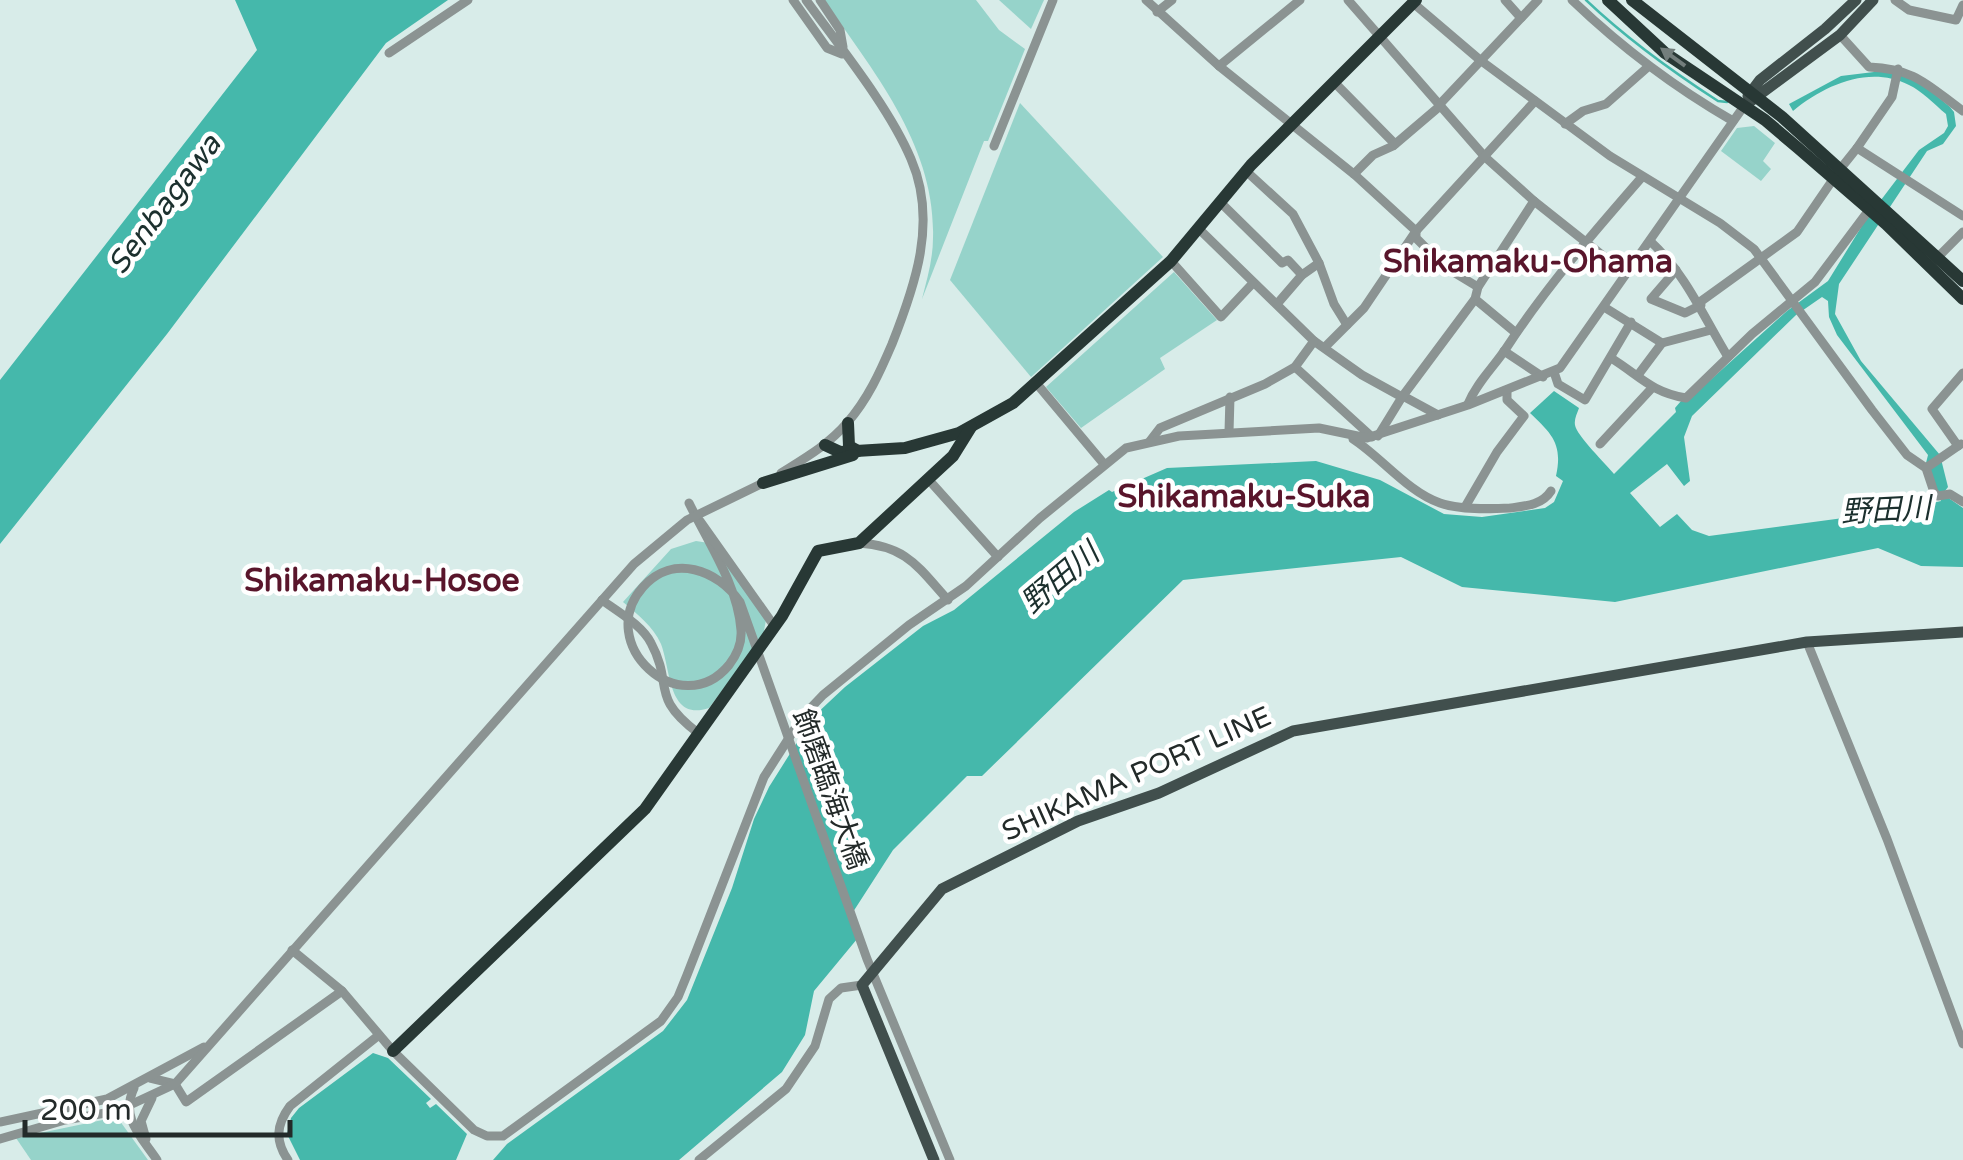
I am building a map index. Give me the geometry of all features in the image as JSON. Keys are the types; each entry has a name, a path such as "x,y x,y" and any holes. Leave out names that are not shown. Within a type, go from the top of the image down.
{"highway":[{"path":"1608,0 1665,53 1750,99"},
{"path":"1632,0 1838,174 1934,262 1963,282"},
{"path":"763,483 860,453 918,445 971,427 1003,410 1037,384 1171,261 1246,171 1413,1"},
{"path":"1934,262 1963,299"},
{"path":"848,423 849,446 860,453"},
{"path":"393,1051 645,809 775,627 818,551 859,543 953,456 971,427"},
{"path":"826,444 840,452 860,453"}],"main road":[{"path":"1750,99 1856,0"},
{"path":"1750,99 1840,35 1873,0"},
{"name":"SHIKAMA PORT LINE","path":"862,985 942,889 1078,821 1159,793 1268,740 1350,721 1807,642 1963,632"},
{"path":"862,985 934,1160"}],"street":[{"path":"389,52 468,0"},
{"path":"793,0 827,48 845,55"},
{"path":"0,1139 27,1129 128,1108 175,1084 649,550 695,516 763,483 826,444 865,401 913,292 924,226 912,160 806,0"},
{"path":"820,0 840,30 845,55"},
{"path":"994,146 1053,0"},
{"path":"1146,0 1219,66 1354,174 1416,231 1416,238 1446,267 1478,287"},
{"path":"1157,12 1172,0"},
{"path":"1219,66 1300,0"},
{"path":"1348,0 1486,157 1584,243 1626,274"},
{"path":"1505,0 1521,18"},
{"path":"1354,174 1373,154 1395,144 1440,105 1538,0"},
{"path":"1572,0 1648,66 1733,121"},
{"path":"1895,0 1909,10 1959,22 1963,5"},
{"path":"1413,1 1480,60 1566,124 1743,240 1762,258 1907,455 1926,468 1934,492 1938,496 1950,494 1963,502"},
{"path":"1840,35 1869,67 1898,69 1934,87 1963,111"},
{"path":"1566,124 1583,110 1606,104 1648,66"},
{"path":"1676,270 1651,299 1685,313 1797,232 1892,98 1898,69"},
{"path":"1334,82 1395,144"},
{"path":"292,950 342,991 393,1051 474,1130 487,1136 503,1136 661,1021 687,975 764,777 803,716 823,695 948,600 1126,448 1150,441 1229,432 1319,428 1375,437 1554,372 1568,358 1750,99"},
{"path":"1325,348 1378,290 1416,231 1535,101"},
{"path":"1858,148 1963,216"},
{"path":"1246,171 1293,214 1319,263 1334,304 1348,325"},
{"path":"1468,405 1475,388 1547,287 1642,177"},
{"path":"1375,437 1475,299 1478,287 1534,201"},
{"path":"1220,202 1282,263 1288,260 1302,275"},
{"path":"1611,358 1652,389 1686,398 1770,318 1816,282 1872,204"},
{"path":"1199,229 1314,341 1362,375 1438,415"},
{"path":"1934,262 1963,232"},
{"path":"1650,241 1700,304 1728,357"},
{"path":"1171,261 1220,317 1253,283"},
{"path":"1276,304 1302,275 1319,263"},
{"path":"1475,299 1516,333"},
{"path":"1604,307 1662,343"},
{"path":"1554,372 1558,384 1584,400 1631,322"},
{"path":"1638,375 1662,343 1712,330"},
{"path":"1150,441 1160,428 1264,384 1295,366 1314,341"},
{"path":"1504,351 1543,377"},
{"path":"1295,366 1375,437"},
{"path":"1926,468 1961,444 1932,409 1963,373"},
{"path":"1037,384 1104,464"},
{"path":"1600,444 1652,389"},
{"path":"1466,507 1497,452 1524,416 1507,400 1507,390"},
{"path":"1670,395 1671,408"},
{"path":"1229,432 1230,397"},
{"path":"1347,435 1440,503 1466,507 1534,504 1551,491"},
{"path":"928,479 998,557"},
{"path":"689,503 775,627"},
{"name":"飾磨臨海大橋","path":"695,516 734,595 742,634 740,645 724,670 710,680 686,685 666,682 642,666 634,652 628,627 637,596 654,578 683,568 709,573 728,586 740,602 868,960 950,1160"},
{"path":"859,543 884,544 900,552 948,600"},
{"path":"602,600 644,632 657,659 664,697 672,711 698,733"},
{"path":"1807,642 1887,839 1963,1044"},
{"path":"699,1160 786,1089 814,1046 829,999 841,988 862,985"},
{"path":"150,1078 175,1084 186,1102 342,991"},
{"path":"288,1160 278,1134 290,1106 379,1036"},
{"path":"0,1122 107,1099 206,1046"},
{"path":"135,1086 128,1108 136,1132 157,1160"},
{"path":"141,1121 154,1096"},
{"path":"107,1099 128,1108 141,1121 148,1145"}],"shaded area":[{"path":"824,0 976,0 999,30 1025,49 922,299 933,238 924,172 898,111"},
{"path":"999,0 1044,0 1031,29"},
{"path":"1020,103 1163,257 1031,377 950,280"},
{"path":"1754,126 1775,143 1763,161 1771,169 1761,181 1721,151 1737,128"},
{"path":"1174,272 1217,320 1160,358 1165,369 1081,428 1046,387"},
{"path":"696,541 715,544 766,620 763,636 709,708 696,710 678,701 661,644 645,621 623,602 671,549"},
{"path":"117,1117 148,1160 31,1160 16,1138"}],"water":[{"name":"Senbagawa","path":"235,0 448,0 386,43 167,334 0,544 0,380 257,50"},
{"name":"野田川","path":"1882,71 1914,77 1954,112 1956,126 1943,144 1927,151 1839,284 1835,314 1861,361 1940,455 1948,487 1945,491 1963,508 1963,567 1921,566 1878,548 1615,602 1462,587 1401,557 1183,580 982,776 967,776 893,850 853,912 862,933 814,991 805,1035 782,1072 679,1160 493,1160 507,1144 663,1031 687,1000 732,888 754,819 769,787 813,717 923,626 954,610 1074,512 1109,490 1167,468 1316,461 1380,480 1444,514 1482,517 1545,508 1554,502 1563,481 1556,476 1558,456 1554,440 1530,413 1554,391 1579,408 1577,430 1614,474 1676,412 1681,401 1687,401 1787,311 1828,281 1865,221 1919,150 1948,126 1946,114 1919,91 1894,79 1878,77 1833,86 1793,111 1789,104 1841,76","holes":["1822,297 1828,301 1829,317 1837,335 1928,455 1926,463 1941,501 1903,510 1709,536 1692,530 1677,514 1660,527 1630,493 1667,464 1684,486 1690,481 1684,437 1692,416 1796,315"]},
{"path":"373,1053 388,1058 431,1099 426,1103 430,1108 436,1104 467,1134 456,1160 300,1160 287,1134 291,1118"}],"waterway":[{"path":"1586,0 1666,66 1718,101 1727,102"}],"district":[{"name":"Shikamaku-Ohama","path":"1528,261"},
{"name":"Shikamaku-Suka","path":"1244,496"},
{"name":"Shikamaku-Hosoe","path":"382,580"}]}
